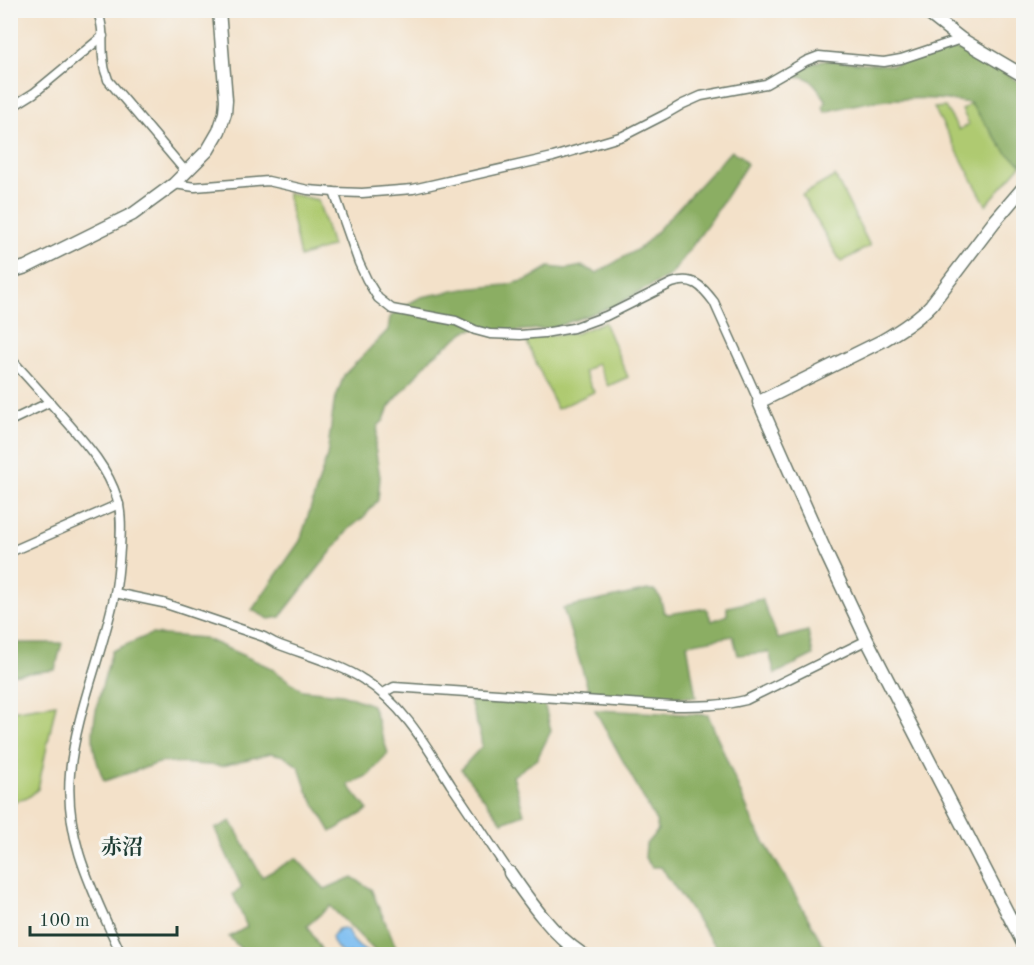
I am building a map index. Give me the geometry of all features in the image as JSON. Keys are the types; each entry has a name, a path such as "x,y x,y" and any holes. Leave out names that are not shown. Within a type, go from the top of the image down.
{"street":[{"path":"97,10 101,19 104,65 108,80 186,172"},
{"path":"10,272 26,267 133,214 174,184 208,150 219,131 225,113 219,10"},
{"path":"924,10 961,39 1023,76"},
{"path":"10,108 34,93 103,36"},
{"path":"174,184 195,187 268,181 308,190 362,193 413,189 553,157 623,136 701,96 766,84 807,61 819,57 884,62 901,59 961,39"},
{"path":"759,402 882,341 923,313 1023,187"},
{"path":"334,192 367,280 378,298 392,309 456,321 490,334 520,335 573,328 606,316 680,280 697,284 705,291 714,302 821,543 867,639 1023,945"},
{"path":"10,358 99,461 119,504 121,535 116,593 77,731 70,774 70,810 75,841 84,871 122,954"},
{"path":"10,421 50,402"},
{"path":"10,552 119,504"},
{"path":"116,593 163,603 264,637 347,671 382,693 397,706 415,731 538,911 558,934 582,954"},
{"path":"382,693 394,687 673,706 729,704 746,700 867,639"}],"green space":[{"path":"954,49 980,55 1023,85 1022,164 1006,152 970,103 934,99 897,99 825,112 823,107 826,100 810,80 801,76 783,83 781,81 802,68 822,60 892,65"},
{"path":"971,103 1006,152 1022,164 986,205 934,108 945,107 959,130 969,124 962,110"},
{"path":"731,151 741,156 747,164 711,220 671,275 616,305 553,328 515,331 477,328 466,331 432,357 389,407 384,420 378,426 375,447 380,477 378,500 365,516 349,529 280,617 269,619 252,610 300,541 327,456 334,403 344,375 388,330 390,317 421,297 464,289 506,285 527,280 549,267 567,269 582,266 597,273 643,246"},
{"path":"835,176 870,246 841,262 802,195"},
{"path":"287,193 318,200 332,246 300,257"},
{"path":"604,322 628,377 608,386 597,363 584,372 594,392 557,409 525,338 577,333"},
{"path":"654,590 660,597 664,612 668,614 706,608 712,621 727,615 727,607 762,599 778,639 808,631 813,655 775,674 769,652 738,655 733,636 687,644 696,697 590,695 563,608"},
{"path":"151,634 204,638 269,667 302,690 342,694 372,705 388,753 369,775 348,785 368,810 331,832 307,791 299,767 284,756 271,753 223,766 162,762 104,781 97,762 93,738 98,700 112,651"},
{"path":"11,643 62,643 55,670 11,675"},
{"path":"470,701 544,703 551,731 537,759 513,776 524,814 502,822 461,769 482,746"},
{"path":"56,704 38,789 30,796 11,803 11,711"},
{"path":"595,710 708,715 754,825 828,954 724,954 711,940 661,867 652,867 645,858 646,844 658,830 656,821"},
{"path":"231,821 262,877 296,858 325,889 352,877 371,889 399,954 378,954 330,906 307,926 324,954 246,954 229,937 247,927 233,894 242,888 215,829"}],"water":[{"path":"344,928 356,944 370,954 344,954 340,951 332,937 338,929"}],"district":[{"name":"赤沼","path":"122,848"}]}
